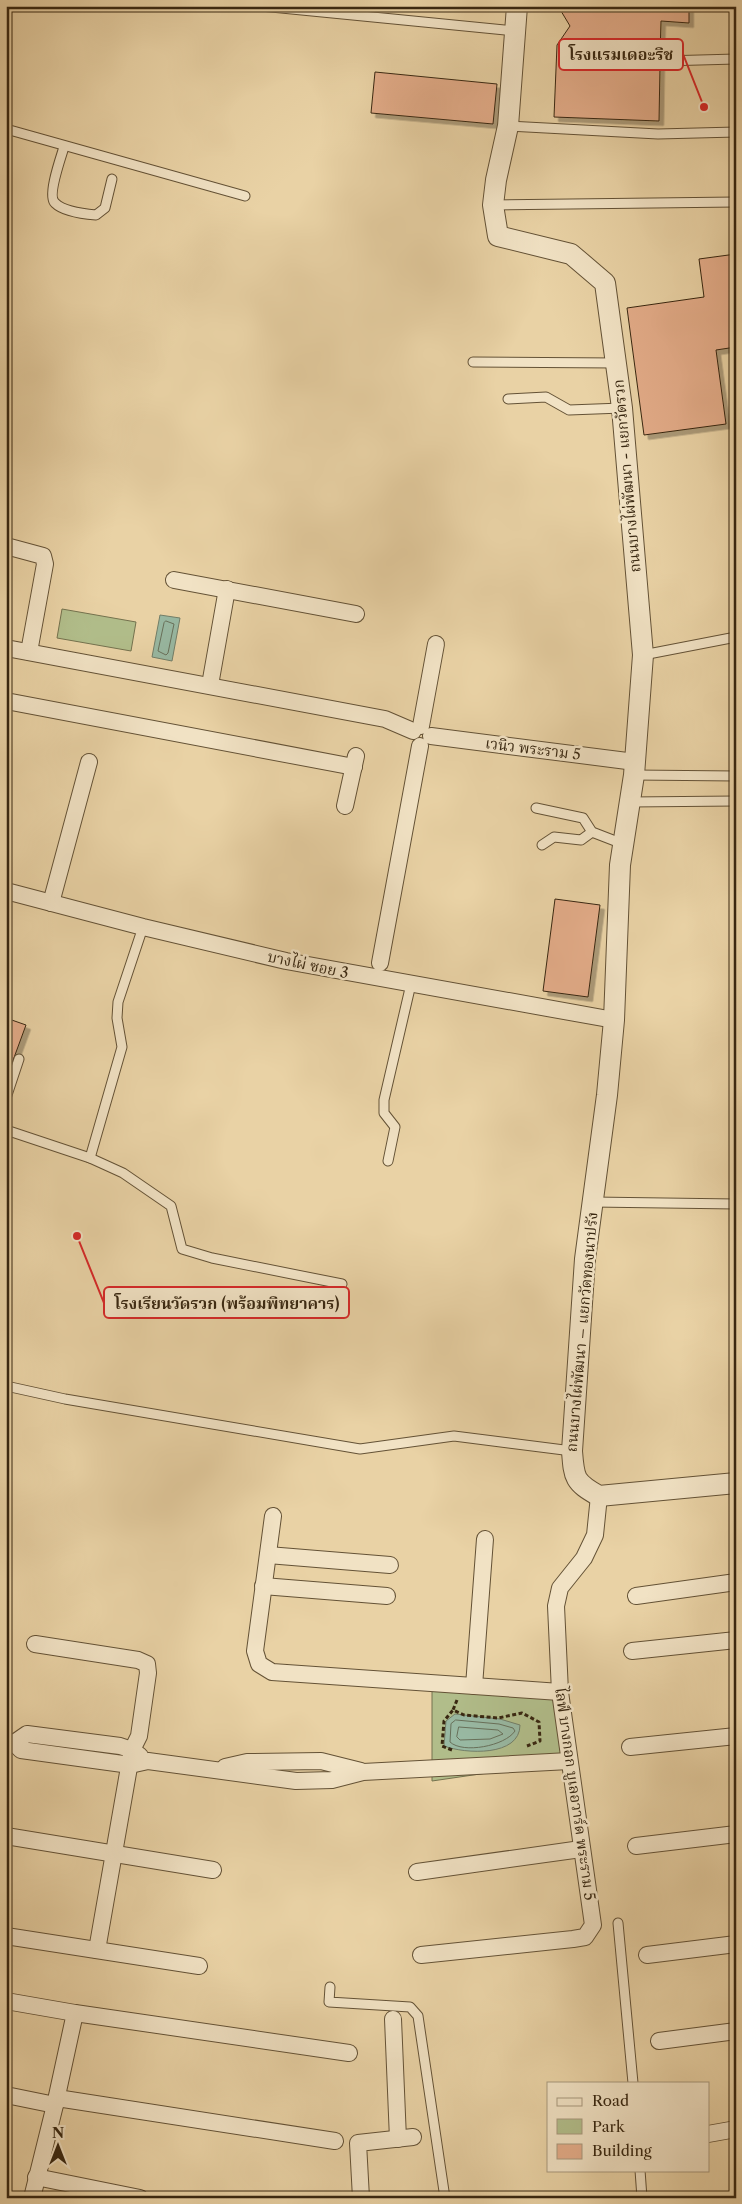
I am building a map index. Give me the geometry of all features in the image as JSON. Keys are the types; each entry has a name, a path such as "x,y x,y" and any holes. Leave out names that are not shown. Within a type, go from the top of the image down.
{"street":[{"name":"ถนนบางไผ่พัฒนา - แยกวัดรวก","path":"517,6 508,126 496,180 493,205 498,236 571,254 605,284 622,408 643,655 634,769 620,864 614,1020"},
{"path":"6,546 43,556 45,564 29,652"},
{"path":"174,580 356,614"},
{"path":"210,685 227,589"},
{"path":"380,963 436,644"},
{"name":"เวนิว พระราม 5","path":"6,648 385,719 421,735 634,769"},
{"path":"6,701 355,762 345,806"},
{"path":"51,903 89,762"},
{"name":"บางไผ่ ซอย 3","path":"6,891 143,927 286,961 614,1020"},
{"name":"ถนนบางไผ่พัฒนา – แยกวัดทองนาปรัง","path":"599,1496 584,1488 574,1476 572,1451 585,1259 608,1094 614,1020"},
{"path":"599,1496 736,1483"},
{"name":"ไลฟ์ บางกอก บูเลอวาร์ด พระราม 5","path":"421,1954 585,1937 593,1925 560,1692 556,1606 560,1588 584,1558 595,1535 599,1496"},
{"path":"273,1516 255,1651 259,1664 272,1672 560,1692"},
{"path":"468,1686 485,1539"},
{"path":"268,1555 390,1565"},
{"path":"636,1596 736,1582"},
{"path":"263,1586 387,1596"},
{"path":"632,1651 736,1640"},
{"path":"35,1644 138,1660 147,1664 148,1673 139,1736 131,1758 112,1853 96,1950"},
{"path":"630,1747 736,1736"},
{"path":"10,1742 21,1750 131,1758 296,1781 332,1780 363,1772 570,1761"},
{"path":"636,1846 736,1834"},
{"path":"6,1836 212,1870"},
{"path":"417,1872 581,1849"},
{"path":"6,1936 199,1966"},
{"path":"647,1954 736,1944"},
{"path":"6,2001 75,2013 349,2053"},
{"path":"32,2198 75,2013"},
{"path":"361,2198 358,2143 406,2138 393,2019"},
{"path":"659,2041 736,2031"},
{"path":"6,2095 335,2141"},
{"path":"710,2134 736,2129"},
{"path":"36,2177 140,2198"}],"lane":[{"path":"260,6 321,10 516,31"},
{"path":"663,60 736,59"},
{"path":"508,126 658,134 736,132"},
{"path":"6,129 245,196"},
{"path":"64,146 53,188 52,198 55,204 73,211 96,215 104,208 112,179"},
{"path":"493,205 736,202"},
{"path":"473,362 616,364"},
{"path":"508,399 546,397 569,410 622,408"},
{"path":"643,655 736,637"},
{"path":"634,769 736,776"},
{"path":"630,802 736,801"},
{"path":"536,808 583,818 592,832 623,844"},
{"path":"542,845 554,837 581,840 592,832"},
{"path":"90,1158 122,1047 117,1018 118,1002 143,927"},
{"path":"388,1161 395,1127 384,1113 384,1100 411,984"},
{"path":"6,1098 19,1059"},
{"path":"6,1130 90,1158 123,1173 171,1206 182,1249 212,1258 342,1284"},
{"path":"593,1202 736,1204"},
{"path":"6,1386 65,1399 360,1449 454,1436 572,1451"},
{"path":"618,1923 633,2082"},
{"path":"330,1987 329,2002 410,2007 418,2016 445,2198"},
{"path":"640,2172 642,2198"}],"path":[{"path":"455,1752 442,1746 444,1721 454,1710 468,1686"},
{"path":"454,1710 464,1715 498,1718 522,1713 539,1722 540,1741 522,1746"}],"green space":[{"path":"62,609 136,622 131,651 57,638"},
{"path":"432,1683 560,1692 569,1761 432,1781"}],"water":[{"path":"160,615 180,618 172,661 152,657"},
{"path":"455,1714 500,1719 520,1725 518,1735 511,1743 501,1748 490,1750 465,1751 444,1746 446,1721"}],"building":[{"path":"558,6 689,6 689,23 661,21 660,55 657,61 660,66 659,121 554,117 557,45 570,26"},
{"path":"375,72 497,84 493,124 371,113"},
{"path":"736,254 736,347 716,350 726,424 644,435 627,308 704,297 699,259"},
{"path":"555,899 600,905 588,997 543,991"},
{"path":"6,1018 26,1025 8,1074 6,1073"}],"place":[{"name":"โรงแรมเดอะริช","path":"704,107"},
{"name":"โรงเรียนวัดรวก (พร้อมพิทยาคาร)","path":"77,1236"}]}
